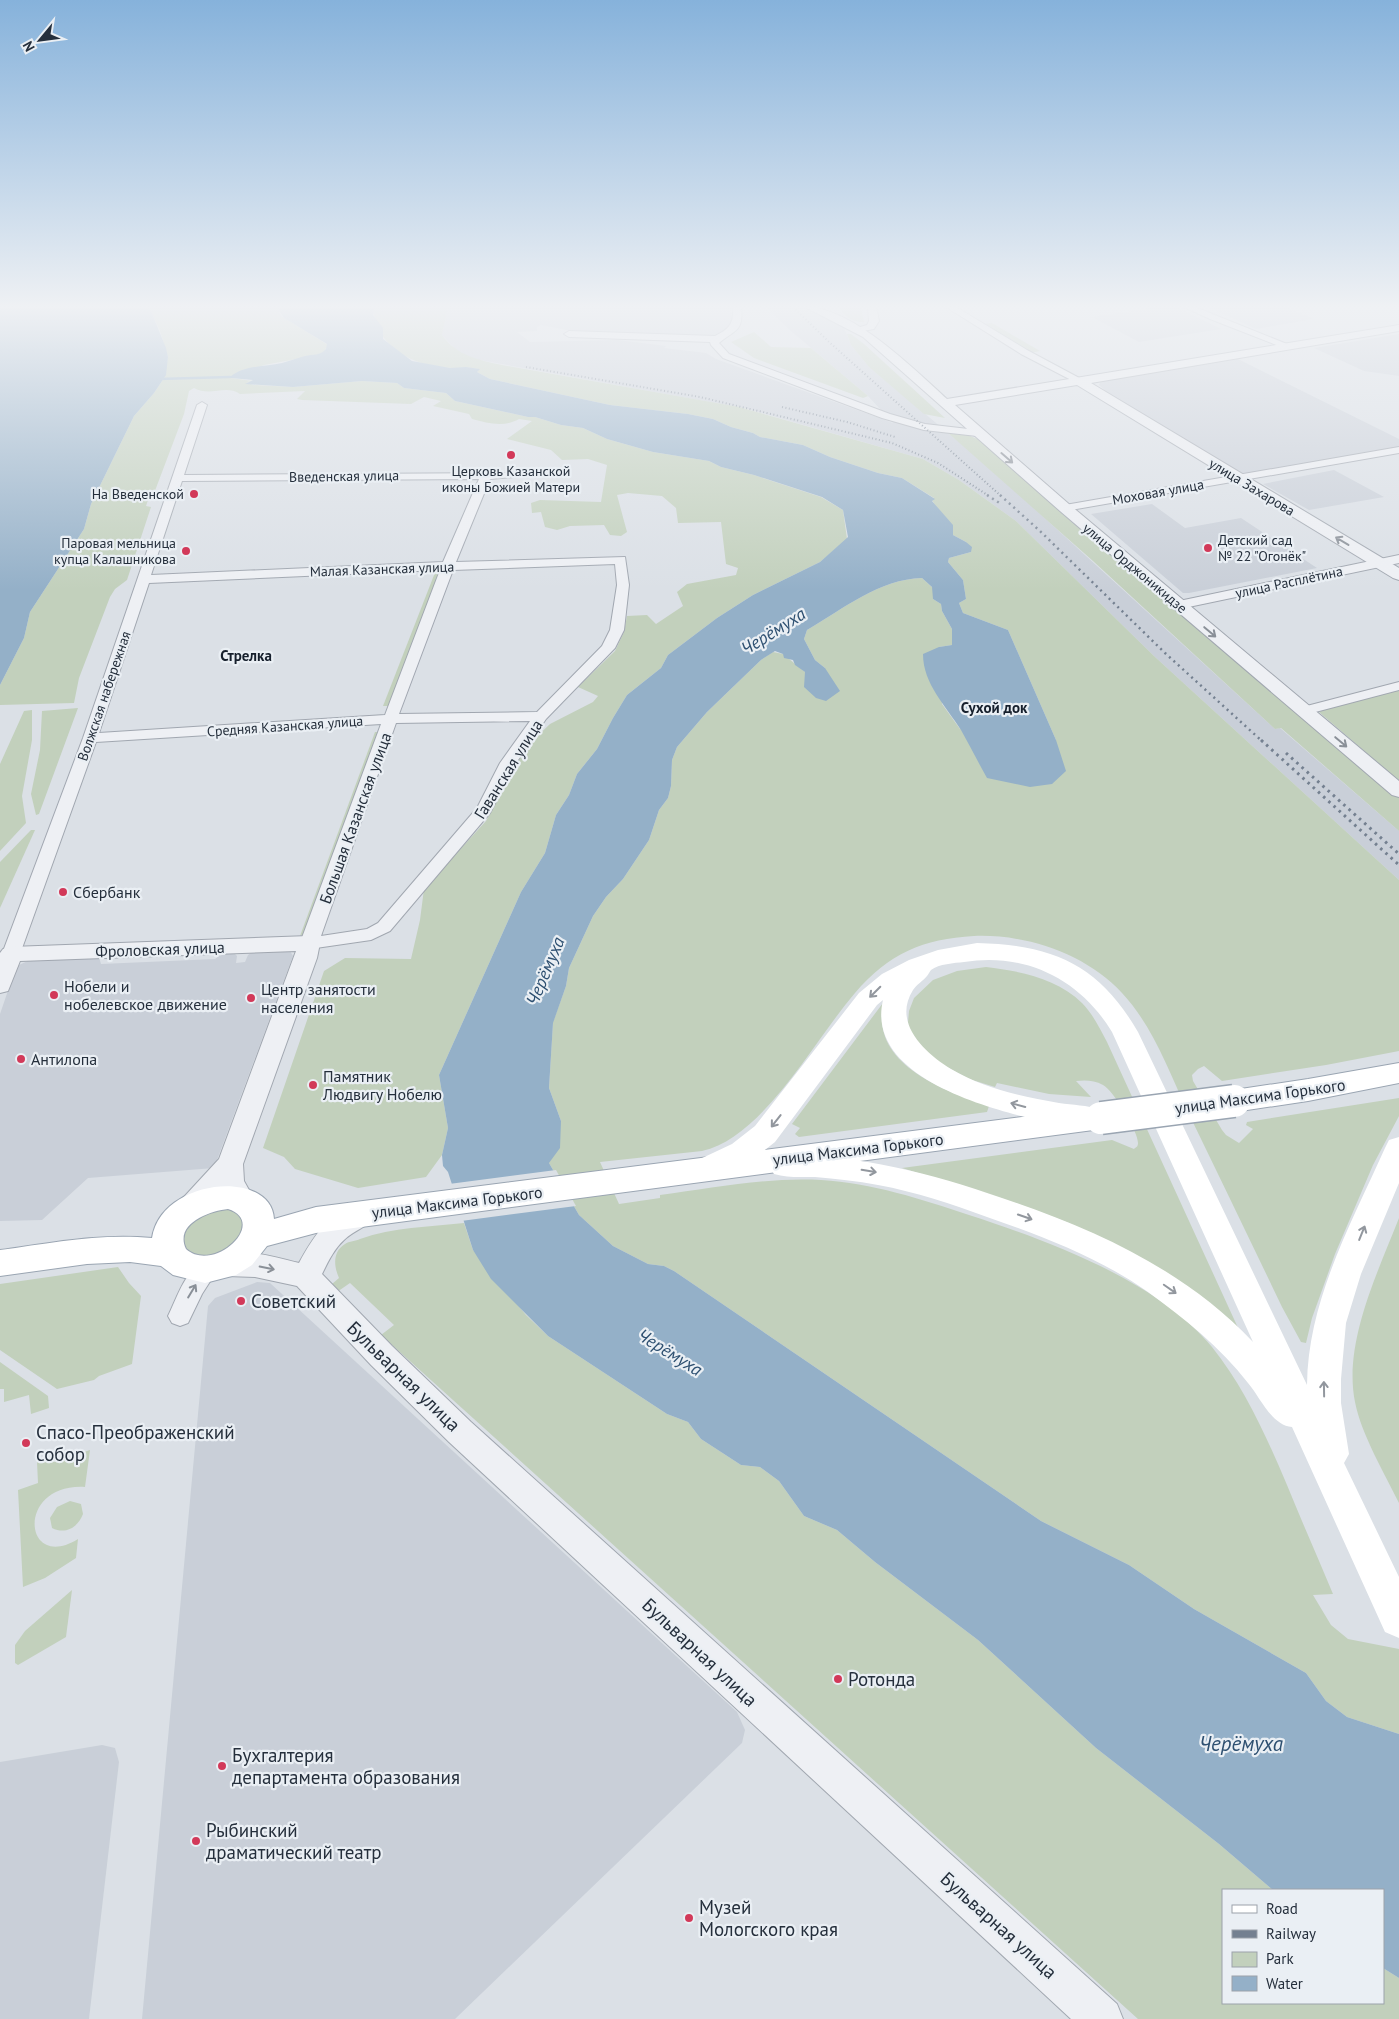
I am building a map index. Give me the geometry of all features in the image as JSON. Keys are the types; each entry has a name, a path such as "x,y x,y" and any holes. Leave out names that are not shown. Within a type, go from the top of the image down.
{"main road":[{"path":"966,952 927,965 916,972 902,987 894,1007 894,1022 902,1044 922,1064 961,1086 1024,1107 1101,1118"},
{"path":"698,1170 714,1166 734,1156 765,1134 868,999 881,985 917,965 949,954 1006,952 1042,960 1060,967 1090,986 1114,1013 1136,1053 1398,1618"},
{"name":"улица Максима Горького","path":"252,1217 316,1220 1234,1101 1341,1085 1399,1073"},
{"path":"1346,1505 1333,1466 1328,1434 1324,1379 1327,1339 1346,1274 1399,1148"},
{"path":"698,1170 794,1165 847,1168 886,1174 940,1189 1039,1222 1120,1260 1187,1301 1222,1330 1243,1352 1286,1406 1346,1505"},
{"path":"0,1263 120,1248 154,1250 179,1229 207,1200 221,1197 252,1217 243,1255 217,1266 184,1265 179,1229"}],"street":[{"path":"846,401 916,425 977,433"},
{"path":"944,403 954,401"},
{"name":"улица Захарова","path":"1112,401 1399,575"},
{"name":"улица Орджоникидзе","path":"944,403 1399,791"},
{"name":"Волжская набережная","path":"0,985 90,738 202,406"},
{"name":"Моховая улица","path":"1065,508 1399,450"},
{"name":"Введенская улица","path":"178,478 510,474"},
{"name":"Большая Казанская улица","path":"230,1164 391,719 448,566 486,475"},
{"name":"улица Расплётина","path":"1179,605 1399,558"},
{"name":"Малая Казанская улица","path":"144,579 621,560"},
{"name":"Гаванская улица","path":"309,944 371,934 384,927 484,810 508,763 540,716 608,648 617,630 624,585 621,560"},
{"path":"1304,710 1399,686"},
{"name":"Средняя Казанская улица","path":"90,738 391,719 540,716"},
{"name":"Фроловская улица","path":"11,954 309,944"},
{"path":"230,1164 231,1181 252,1217"},
{"path":"179,1229 230,1164"},
{"path":"180,1316 193,1288 217,1266 255,1265 306,1276 331,1233 349,1220 378,1212"},
{"name":"Бульварная улица","path":"306,1276 396,1370 522,1488 1102,2019"}],"shaded area":[{"path":"705,401 833,401 893,423 873,401 910,401 990,468 1275,729 1280,728 1399,831 1399,880 1154,656 1016,521 959,480 923,459 748,409"},
{"path":"1120,401 1323,401 1399,439 1399,447 1243,475"},
{"path":"1334,470 1384,497 1309,510 1263,484"},
{"name":"Детский сад № 22 \"Огонёк\"","path":"1152,504 1185,528 1241,518 1317,568 1183,593 1091,514"},
{"path":"290,951 293,956 214,1168 88,1178 42,1220 0,1221 0,1014 14,973 19,965 30,960 99,957 101,964 215,959 221,954 234,953 237,956 236,963 245,962 248,955 252,952"},
{"path":"257,1282 270,1283 737,1712 745,1730 742,1743 455,2019 142,2019 208,1306 215,1298"},
{"path":"102,1745 115,1748 119,1762 89,2019 0,2019 0,1762"}],"green space":[{"path":"147,401 187,401 184,414 153,496 149,497 146,506 151,507 127,580 115,589 110,597 79,678 74,703 0,705 0,685 24,638 30,612 84,529 91,504 134,416"},
{"path":"335,401 416,401 411,404"},
{"path":"441,401 456,401 535,417 561,425 583,428 607,439 653,452 709,461 721,467 754,475 821,497 843,510 847,539 820,562 753,595 717,618 668,655 661,668 627,695 597,749 577,774 569,795 556,815 545,853 521,892 439,1075 448,1128 442,1155 426,1177 358,1188 295,1169 284,1157 263,1148 324,971 345,958 411,959 420,920 424,889 486,821 526,747 550,724 593,702 598,696 578,687 615,651 624,632 627,616 647,615 656,624 683,606 677,592 687,584 736,575 738,568 726,564 721,522 678,523 676,508 662,496 628,493 617,495 627,532 621,536 610,535 604,525 570,526 557,530 545,527 541,512 532,513 531,503 540,500 601,502 607,465 588,459 562,460 551,450 507,439 532,421 519,419 513,422 495,424 472,419 469,414 433,406"},
{"path":"593,401 706,401 739,407 923,459 959,480 1016,521 1154,656 1399,880 1399,1051 1326,1065 1222,1081 1204,1066 1192,1075 1193,1081 1222,1130 1226,1135 1239,1143 1253,1129 1246,1125 1247,1122 1399,1098 1399,1116 1373,1165 1335,1254 1312,1318 1306,1343 1301,1342 1282,1307 1151,1033 1142,1019 1122,993 1091,967 1073,957 1035,943 994,936 974,936 923,945 894,958 868,979 855,993 786,1084 767,1107 746,1127 724,1142 702,1151 600,1162 619,1204 660,1198 660,1195 781,1180 821,1180 878,1188 933,1203 1033,1237 1100,1266 1162,1302 1189,1323 1212,1347 1245,1396 1279,1467 1333,1594 1313,1595 1331,1625 1348,1639 1399,1649 1399,1734 1347,1717 1326,1701 1306,1673 1194,1609 1129,1565 1041,1521 674,1271 664,1266 648,1264 613,1246 579,1215 549,1163 561,1121 549,1088 553,1022 566,986 569,968 593,916 606,897 623,879 649,840 659,810 668,798 671,786 672,760 677,747 707,712 761,660 773,652 783,654 805,672 825,668 815,660 804,639 807,630 862,596 877,589 906,580 922,578 933,588 933,599 941,604 942,611 952,629 952,645 939,647 942,704 960,729 1056,740 1008,630 963,613 959,603 966,599 963,580 948,562 949,558 971,552 966,542 953,535 932,500 934,498 902,478 878,473 830,457 803,445 760,437 713,419 688,414"},
{"path":"909,401 927,401 945,418 924,414"},
{"path":"947,432 968,435 982,441 1399,798 1399,831 1281,728 1275,729 1093,561"},
{"path":"436,570 441,572 390,706 383,706"},
{"path":"1399,690 1399,781 1319,712"},
{"path":"78,708 39,814 36,815 31,794 40,750 42,711"},
{"path":"32,710 32,740 22,796 26,823 0,851 0,764 24,711"},
{"path":"375,732 381,732 304,934 300,936"},
{"path":"31,830 35,830 0,908 0,862"},
{"path":"986,967 1037,977 1061,987 1072,994 1090,1012 1107,1042 1239,1330 1069,1223 1015,1203 902,1168 1112,1140 1134,1149 1138,1145 1137,1137 1125,1112 1108,1089 1096,1082 1076,1081 1091,1097 1049,1094 997,1083 995,1087 969,1079 932,1059 909,1032 909,1011 914,998 933,980 957,971"},
{"path":"883,1003 882,1025 888,1043 899,1059 914,1072 932,1083 989,1106 987,1112 799,1137 795,1134 800,1128 792,1124"},
{"path":"210,1206 242,1210 245,1239 209,1259 185,1251 181,1231"},
{"path":"1399,1218 1399,1503 1362,1427 1355,1402 1353,1379 1358,1332 1373,1284"},
{"path":"464,1223 473,1250 526,1315 548,1336 667,1414 688,1422 701,1439 741,1465 760,1467 779,1481 804,1516 837,1530 875,1562 978,1640 1096,1748 1219,1844 1272,1889 1222,1889 1222,2004 1384,2004 1384,1969 1399,1978 1399,2019 1138,2019 381,1335 394,1325 350,1283 337,1292 332,1284 339,1278 335,1260 341,1247 347,1243 373,1235 411,1228"},
{"path":"118,1267 141,1296 132,1364 99,1376 94,1380 57,1389 0,1350 0,1284"},
{"path":"0,1362 48,1396 49,1408 31,1414 29,1395 4,1402 4,1389 0,1389"},
{"path":"90,1450 85,1487 62,1489 47,1498 38,1511 35,1524 38,1536 46,1545 60,1546 78,1539 76,1558 45,1578 23,1587 18,1490 38,1483 37,1462 53,1456 54,1462"},
{"path":"70,1501 81,1504 83,1514 81,1519 75,1526 67,1530 62,1531 52,1528 50,1518 57,1507"},
{"path":"72,1590 66,1637 18,1665 15,1663 15,1645 25,1631"}],"water":[{"path":"0,401 147,401 134,416 91,504 84,529 30,612 24,638 0,685"},
{"name":"Черёмуха","path":"456,401 593,401 713,419 760,437 803,445 830,457 878,473 902,478 935,499 932,501 953,525 953,535 972,547 971,552 949,558 948,562 963,580 966,599 959,603 963,613 1008,630 1056,740 1066,771 1052,784 1030,787 987,778 961,730 936,694 927,675 923,654 939,647 952,645 952,629 942,611 941,604 933,599 932,587 922,578 906,580 877,589 862,596 807,630 804,639 815,660 825,668 840,691 826,701 816,698 804,687 805,672 795,665 793,660 784,658 783,654 775,651 761,660 707,712 677,747 672,760 671,786 668,798 659,810 649,840 623,879 606,897 593,916 569,968 566,986 553,1023 549,1088 561,1121 560,1148 549,1163 579,1215 613,1246 648,1264 664,1266 674,1271 1041,1521 1129,1565 1194,1609 1306,1673 1326,1701 1347,1717 1399,1734 1399,1978 1384,1969 1384,1889 1272,1889 1219,1844 1096,1748 978,1640 875,1562 837,1530 804,1516 779,1481 760,1467 741,1465 701,1439 688,1422 667,1414 548,1336 491,1279 473,1250 448,1172 443,1166 442,1155 448,1128 439,1075 521,892 545,853 556,815 569,795 577,774 597,749 627,695 661,668 668,655 717,618 753,595 820,562 848,537 843,510 822,497 754,475 721,467 709,461 653,452 607,439 583,428"}],"pier":[{"path":"556,1170 576,1206 461,1221 449,1184"}],"railway":[{"path":"718,401 892,443 938,463 989,496"},
{"path":"895,401 1001,496"},
{"path":"782,407 847,422 895,437"},
{"path":"987,495 1001,504"},
{"path":"1000,495 1040,531 1165,653 1263,742"},
{"path":"1261,740 1399,865"},
{"path":"1286,753 1399,854"}],"place":[{"name":"Церковь Казанской иконы Божией Матери","path":"511,455"},
{"name":"На Введенской","path":"194,494"},
{"name":"Детский сад № 22 \"Огонёк\"","path":"1208,548"},
{"name":"Паровая мельница купца Калашникова","path":"186,551"},
{"name":"Сбербанк","path":"63,892"},
{"name":"Нобели и нобелевское движение","path":"54,995"},
{"name":"Центр занятости населения","path":"251,998"},
{"name":"Антилопа","path":"21,1059"},
{"name":"Памятник Людвигу Нобелю","path":"313,1085"},
{"name":"Советский","path":"241,1301"},
{"name":"Спасо-Преображенский собор","path":"26,1443"},
{"name":"Ротонда","path":"838,1679"},
{"name":"Бухгалтерия департамента образования","path":"222,1766"},
{"name":"Рыбинский драматический театр","path":"196,1841"},
{"name":"Музей Мологского края","path":"689,1918"}],"district":[{"name":"Стрелка","path":"246,655"},
{"name":"Сухой док","path":"994,707"}]}
